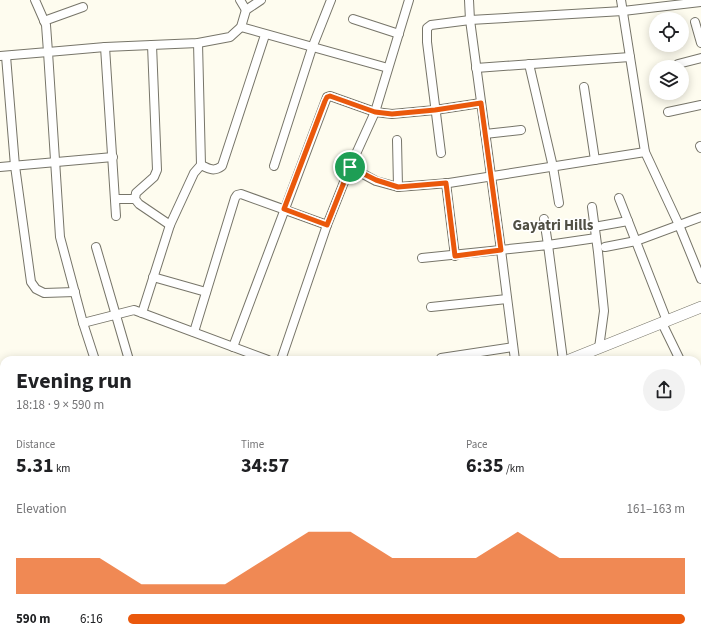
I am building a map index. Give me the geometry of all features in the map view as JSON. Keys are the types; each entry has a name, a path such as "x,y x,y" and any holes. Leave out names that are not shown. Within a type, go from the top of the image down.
{"street":[{"path":"35,0 46,25 60,237 94,356"},
{"path":"240,0 246,10"},
{"path":"75,292 44,293 36,289 31,282 15,166 3,56 105,47 198,43 230,36 241,27 246,10 261,0"},
{"path":"274,166 312,48 331,0"},
{"path":"282,356 327,225 350,167 375,112 409,0"},
{"path":"469,0 476,68 514,356"},
{"path":"622,0 645,152 679,225 701,279"},
{"path":"441,153 426,42 427,28 431,25 470,20 623,11 682,2 701,2"},
{"path":"44,21 83,7"},
{"path":"353,19 399,34"},
{"path":"695,22 701,43"},
{"path":"241,27 265,35 388,68"},
{"path":"200,165 209,170 217,170 222,166 265,35"},
{"path":"142,313 170,225 194,173 200,165 198,43"},
{"path":"152,45 157,170 154,177 136,193 135,199 139,204 170,225"},
{"path":"105,47 116,216"},
{"path":"476,68 630,57"},
{"path":"689,61 701,58"},
{"path":"529,64 553,166 559,202"},
{"path":"584,87 595,160"},
{"path":"234,347 284,209 327,97 330,96 375,112 392,114 435,110 481,103"},
{"path":"668,112 701,105"},
{"path":"485,134 521,130"},
{"path":"397,140 398,187"},
{"path":"350,167 376,180 398,187 446,183 645,152"},
{"path":"0,167 54,161 113,157"},
{"path":"446,183 455,256"},
{"path":"194,332 235,198 238,195 241,194 327,225"},
{"path":"619,198 678,356"},
{"path":"116,199 135,199"},
{"path":"592,207 604,311 599,348"},
{"path":"605,247 636,241 701,217"},
{"path":"544,219 562,356"},
{"path":"594,227 628,221"},
{"path":"422,258 455,256 596,238"},
{"path":"96,247 128,356"},
{"path":"153,277 206,292"},
{"path":"431,307 507,298"},
{"path":"579,356 701,307"},
{"path":"84,323 134,310 258,356"},
{"path":"454,356 513,347"}],"district":[{"name":"Gayatri Hills","path":"553,225"}],"route":[{"path":"330,96 375,112 392,114 435,110 481,103 501,250 455,256 446,183 398,187 376,180 350,167 327,225 284,209 327,97 330,96"}]}
